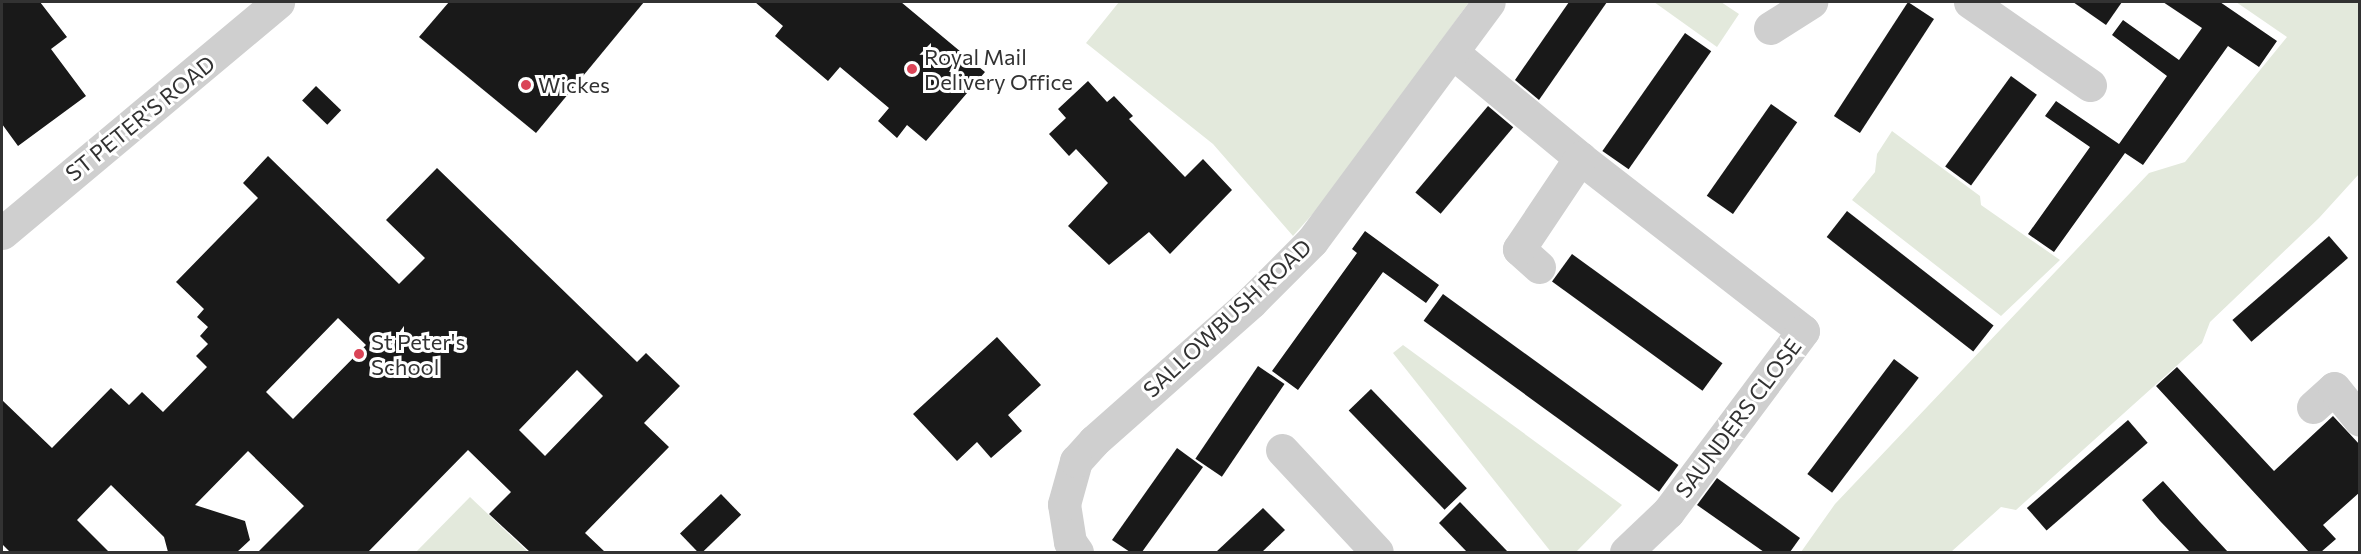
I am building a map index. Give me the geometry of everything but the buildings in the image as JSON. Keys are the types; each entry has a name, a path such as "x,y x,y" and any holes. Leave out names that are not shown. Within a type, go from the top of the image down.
{"street":[{"name":"ST PETER'S ROAD","path":"2,233 278,2"},
{"name":"SALLOWBUSH ROAD","path":"1077,552 1070,542 1064,504 1076,461 1094,441 1251,302 1312,241 1489,2"},
{"path":"1770,28 1811,2"},
{"path":"1970,2 2090,85"},
{"name":"SAUNDERS CLOSE","path":"1452,52 1580,158 1803,331 1668,512 1626,552"},
{"path":"1539,267 1519,249 1580,158"},
{"path":"2313,407 2334,388 2360,420"},
{"path":"1282,450 1377,552"}],"shaded area":[{"path":"1119,2 1469,2 1335,189 1293,236 1213,144 1086,43"},
{"path":"1654,2 1721,2 1739,14 1717,47"},
{"path":"2236,2 2359,2 2359,174 2319,218 2210,322 2202,343 2016,510 2001,507 1951,552 1801,552 1835,504 2149,173 2185,162 2287,37"},
{"path":"1892,131 1980,196 1981,205 2060,260 2001,316 1852,200 1875,172 1877,154"},
{"path":"1403,345 1622,505 1576,552 1551,552 1393,353"},
{"path":"470,497 528,552 416,552"}],"place":[{"name":"Royal Mail Delivery Office","path":"912,69"},
{"name":"Wickes","path":"526,85"},
{"name":"St Peter's School","path":"359,354"}]}
